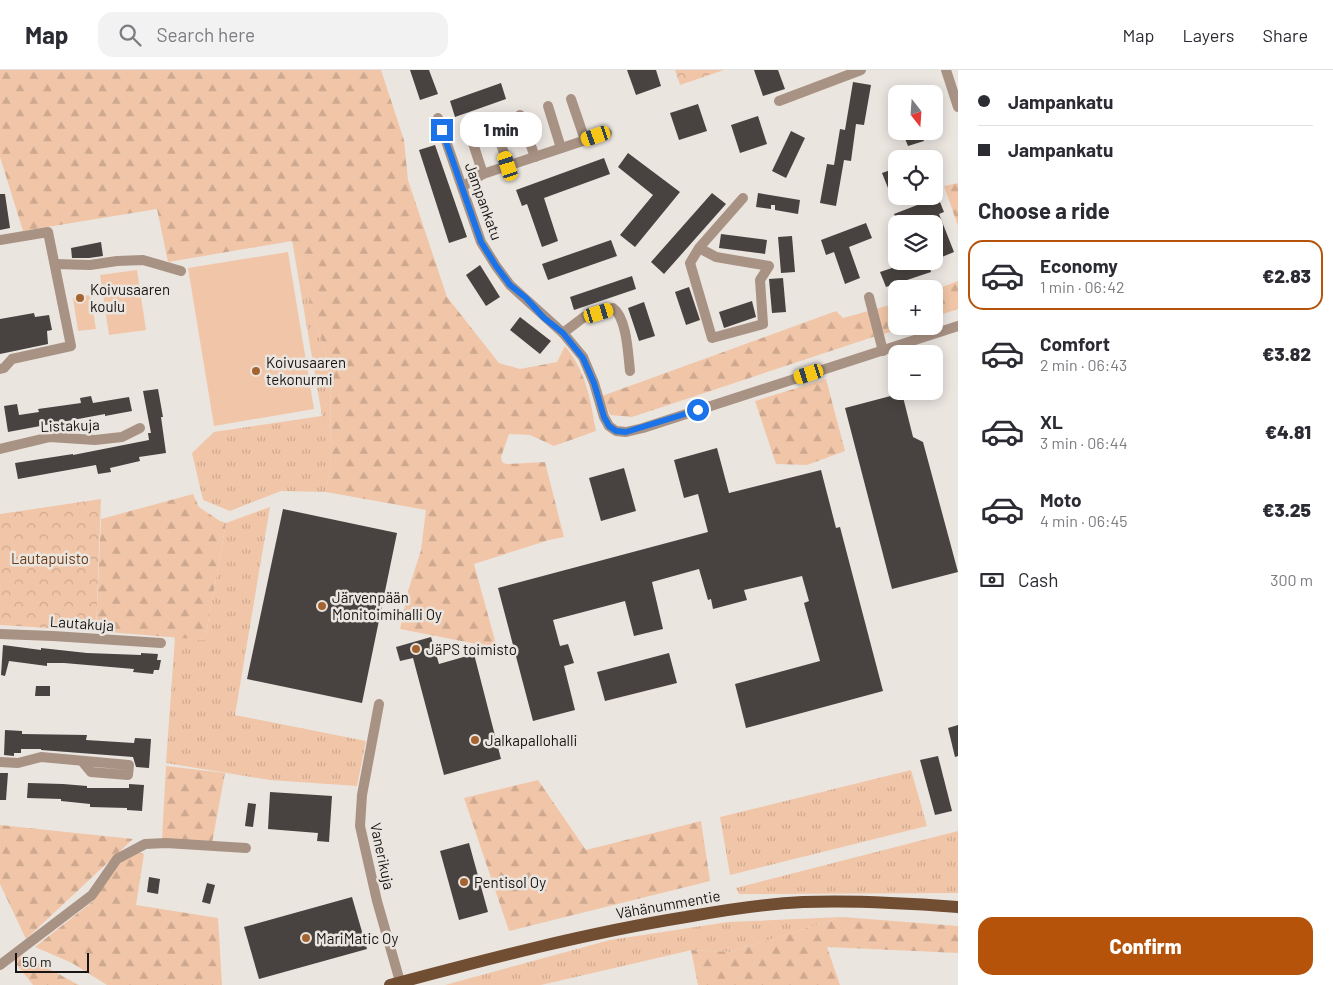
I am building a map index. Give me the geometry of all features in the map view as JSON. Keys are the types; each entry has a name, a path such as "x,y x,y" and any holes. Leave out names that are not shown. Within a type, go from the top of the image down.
{"main road":[{"name":"Vähänummentie","path":"397,984 560,942 648,923 722,911 802,902 892,902 958,907"}],"street":[{"path":"779,101 861,70"},
{"path":"946,70 958,107"},
{"path":"571,99 585,140"},
{"path":"548,106 561,148"},
{"path":"520,115 535,157"},
{"name":"Jampankatu","path":"438,118 481,242 510,285 526,298 544,318 563,333 583,358 594,383 604,417 609,426 616,431 626,432 888,351"},
{"path":"495,125 508,166"},
{"path":"469,131 483,174"},
{"path":"462,187 483,174 607,133"},
{"path":"699,248 716,257 769,266 760,280 763,324 712,338 690,263 699,248 743,198"},
{"path":"0,240 48,232 71,346 12,359 4,368 0,369"},
{"path":"55,264 90,265 143,260 182,271"},
{"path":"868,297 882,351"},
{"path":"563,333 584,317 613,308 617,311 626,333 630,371"},
{"name":"Jampankatu","path":"910,345 958,326"},
{"name":"Listakuja","path":"0,449 50,437 94,440 122,437 140,428"},
{"name":"Lautakuja","path":"0,634 161,643"},
{"name":"Vanerikuja","path":"378,704 362,795 360,826 397,984"},
{"path":"0,762 18,763 41,757 82,761"},
{"path":"0,965 92,895 117,859 145,844 166,843 246,848"}],"green space":[{"path":"0,70 381,70 404,140 408,180 447,297 499,363 520,369 557,362 565,346 583,376 592,408 596,431 554,446 530,435 509,434 501,457 502,462 506,464 545,462 564,537 474,564 497,648 400,629 409,588 421,550 426,510 326,492 331,460 330,368 292,241 168,262 157,209 23,231 0,157"},
{"path":"675,70 724,70 680,85"},
{"path":"958,183 958,226 944,186"},
{"path":"292,240 330,368 331,460 326,492 281,491 230,511 203,500 192,453 214,432 322,416"},
{"name":"Koivusaaren tekonurmi","path":"288,252 314,409 214,426 188,268"},
{"path":"137,270 146,330 109,335 100,275"},
{"path":"958,281 958,309 943,314 943,287"},
{"path":"90,295 96,329 78,331 73,298"},
{"path":"888,305 888,333 884,334 876,309"},
{"path":"836,311 843,318 868,311 876,336 632,417 610,415 602,396"},
{"path":"826,379 845,451 807,465 776,464 755,401"},
{"path":"193,494 199,507 226,523 205,640 96,631 101,519"},
{"name":"Lautapuisto","path":"101,499 96,631 0,625 0,514"},
{"path":"270,507 235,715 366,741 357,786 270,780 166,763 175,637 205,640 226,523"},
{"path":"166,766 225,773 212,843 162,839"},
{"path":"911,770 927,826 730,875 720,817"},
{"path":"538,780 586,850 701,821 710,881 509,931 464,798"},
{"path":"0,825 133,839 26,939 0,884"},
{"path":"958,831 958,893 739,894 736,888"},
{"path":"137,852 144,854 136,905 218,918 222,985 107,985 72,963 35,947 92,902 119,864"},
{"path":"842,917 730,952 692,950 541,985 445,985 610,940 728,922"},
{"path":"842,917 958,926 958,953 827,947 840,985 698,985 691,950 730,952"},
{"path":"21,954 79,985 33,985 14,961"}],"building":[{"path":"410,70 429,70 438,94 420,100"},
{"path":"627,70 656,70 661,86 636,95"},
{"path":"754,70 778,70 785,89 763,96"},
{"path":"853,82 871,85 864,125 856,124 851,161 844,160 836,206 820,203 827,164 834,165 840,129 845,130"},
{"path":"501,83 506,99 455,117 450,101"},
{"path":"698,104 707,131 679,140 670,113"},
{"path":"758,116 767,144 740,153 731,125"},
{"path":"791,131 805,138 786,178 772,171"},
{"path":"906,140 924,141 908,146"},
{"path":"435,145 467,237 449,243 419,150"},
{"path":"628,153 680,192 635,247 620,235 653,195 618,167"},
{"path":"604,158 610,174 544,198 558,241 542,247 527,204 522,206 516,190"},
{"path":"888,171 888,188 882,173"},
{"path":"712,193 726,204 664,274 651,262"},
{"path":"758,193 800,200 798,214 775,210 775,205 771,205 771,209 756,207"},
{"path":"0,194 5,194 10,228 0,230"},
{"path":"917,205 941,205 944,212 939,215 894,214"},
{"path":"866,223 872,238 849,247 860,278 845,284 834,252 826,255 821,240"},
{"path":"943,224 954,252 943,257"},
{"path":"721,234 767,240 765,254 719,248"},
{"path":"792,236 795,272 781,273 778,237"},
{"path":"611,240 617,256 548,280 542,264"},
{"path":"101,242 103,256 72,258 71,248"},
{"path":"480,265 500,297 486,306 466,275"},
{"path":"888,269 930,270 931,272 907,280 888,280 888,286 886,287 880,272"},
{"path":"632,276 636,289 574,310 570,297"},
{"path":"783,278 786,312 772,313 769,279"},
{"path":"689,287 700,320 686,325 675,292"},
{"path":"752,301 756,317 724,328 719,312"},
{"path":"644,302 655,336 639,341 628,308"},
{"path":"34,313 35,317 49,315 52,330 47,331 48,344 0,354 0,319"},
{"path":"520,317 551,341 540,354 510,330"},
{"path":"158,389 166,453 139,457 140,461 110,468 111,472 98,474 96,465 18,479 15,463 73,455 149,440 148,433 151,433 143,391"},
{"path":"91,396 93,403 129,397 132,411 105,416 105,414 8,432 4,406 17,404 19,415 39,412 38,409 81,403 80,398"},
{"path":"888,397 888,400 904,400 913,437 923,442 958,572 892,589 845,408"},
{"path":"717,448 729,493 821,470 836,528 840,527 883,691 746,728 735,684 820,661 804,603 809,601 802,576 744,590 747,600 713,609 711,599 708,600 699,569 652,582 663,629 634,636 625,601 553,620 560,646 568,644 574,663 564,666 575,710 533,721 498,588 708,532 698,494 684,498 674,460"},
{"path":"624,468 636,511 601,521 589,478"},
{"name":"Järvenpään Monitoimihalli Oy","path":"283,509 397,533 362,703 247,679"},
{"path":"431,637 439,664 474,654 501,759 444,775 413,658 400,661 396,647"},
{"path":"3,645 87,653 158,654 157,660 161,660 159,670 154,670 153,674 133,672 134,669 64,663 47,663 47,666 9,661 5,676 1,675"},
{"path":"669,653 677,683 605,701 597,672"},
{"path":"36,686 50,686 50,696 35,696"},
{"path":"958,725 958,756 955,757 948,728"},
{"path":"5,730 22,731 22,734 87,735 86,740 134,743 135,738 151,739 149,768 136,767 133,757 41,749 21,749 21,753 14,753 14,756 4,755"},
{"path":"938,756 952,811 935,815 920,760"},
{"path":"0,773 8,773 6,800 0,800"},
{"path":"28,783 87,786 87,788 129,788 129,784 144,785 142,811 127,810 127,808 90,807 90,804 61,801 61,799 27,798"},
{"path":"270,792 332,796 329,842 317,841 318,833 268,829"},
{"path":"248,803 256,804 253,827 245,826"},
{"name":"Pentisol Oy","path":"469,843 488,912 459,920 440,851"},
{"path":"149,877 160,879 158,894 147,892"},
{"path":"207,883 215,885 210,904 202,902"},
{"name":"MariMatic Oy","path":"352,897 367,949 259,979 244,927"}],"place":[{"name":"Koivusaaren koulu","path":"80,298"},
{"name":"Koivusaaren tekonurmi","path":"256,371"},
{"name":"Järvenpään Monitoimihalli Oy","path":"322,606"},
{"name":"JäPS toimisto","path":"416,649"},
{"name":"Jalkapallohalli","path":"475,740"},
{"name":"Pentisol Oy","path":"464,882"},
{"name":"MariMatic Oy","path":"306,938"}],"route":[{"path":"442,130 481,242 510,285 526,298 544,318 563,333 583,358 609,426 616,431 626,432 698,410"}]}
